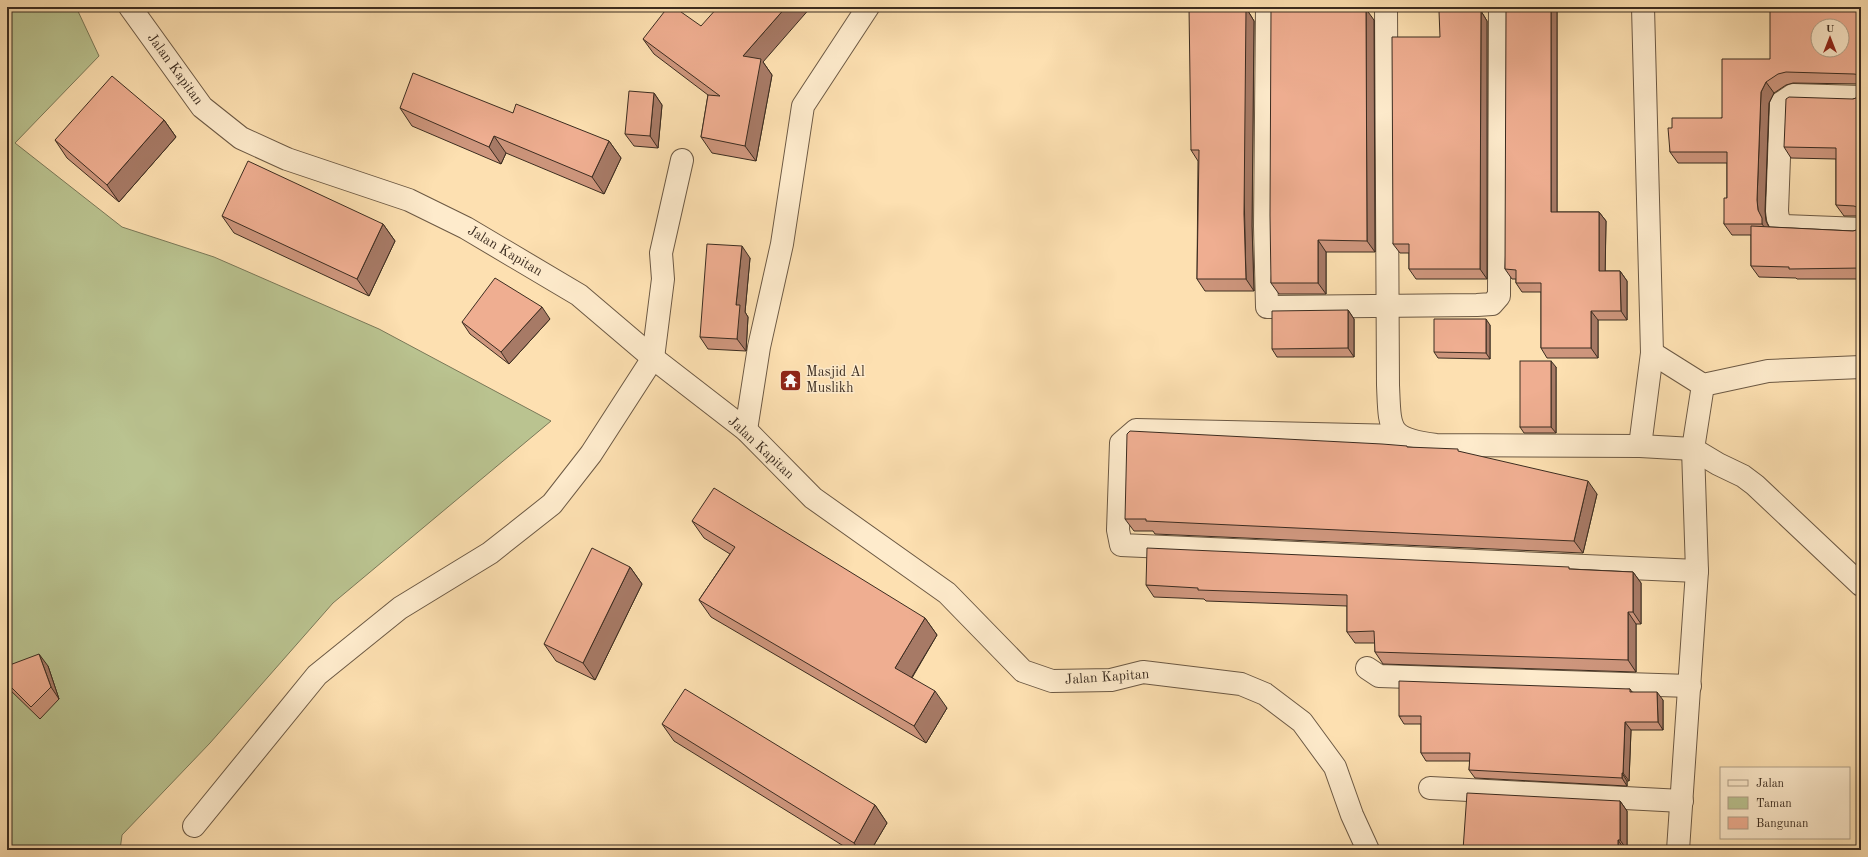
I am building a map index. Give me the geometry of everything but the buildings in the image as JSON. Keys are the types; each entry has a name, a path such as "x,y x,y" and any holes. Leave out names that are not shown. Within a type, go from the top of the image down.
{"street":[{"name":"Jalan Kapitan","path":"130,7 202,107 241,138 287,159 409,200 466,228 579,295 653,358 746,430 813,498 947,593 1023,671 1052,681 1111,680 1143,672 1241,684 1265,694 1302,722 1335,768 1352,815 1368,850"},
{"path":"746,430 759,347 782,244 803,106 868,7"},
{"path":"1267,7 1265,226 1268,307 1477,305 1492,304 1499,296 1500,7"},
{"path":"1386,7 1389,419 1397,435 1412,442 1436,445 1640,446 1693,449 1718,464 1743,476 1755,485 1861,585"},
{"path":"1640,446 1652,353 1643,7"},
{"path":"1861,97 1793,95 1782,103 1777,211 1778,219 1784,226 1861,229"},
{"path":"194,826 317,675 400,608 490,553 552,504 591,454 653,358 663,279 661,253 682,160"},
{"path":"1652,353 1703,385 1768,371 1861,367"},
{"path":"1678,850 1697,571 1693,449 1703,385"},
{"path":"1400,436 1136,430 1121,443 1118,530 1121,545 1697,571"},
{"path":"1367,668 1379,676 1690,686"},
{"path":"1430,788 1682,801"}],"green space":[{"path":"7,7 76,7 99,56 15,143 122,227 214,257 379,329 551,421 333,603 210,743 122,835 120,850 7,850"}],"place":[{"name":"Masjid Al Muslikh","path":"791,380"}]}
